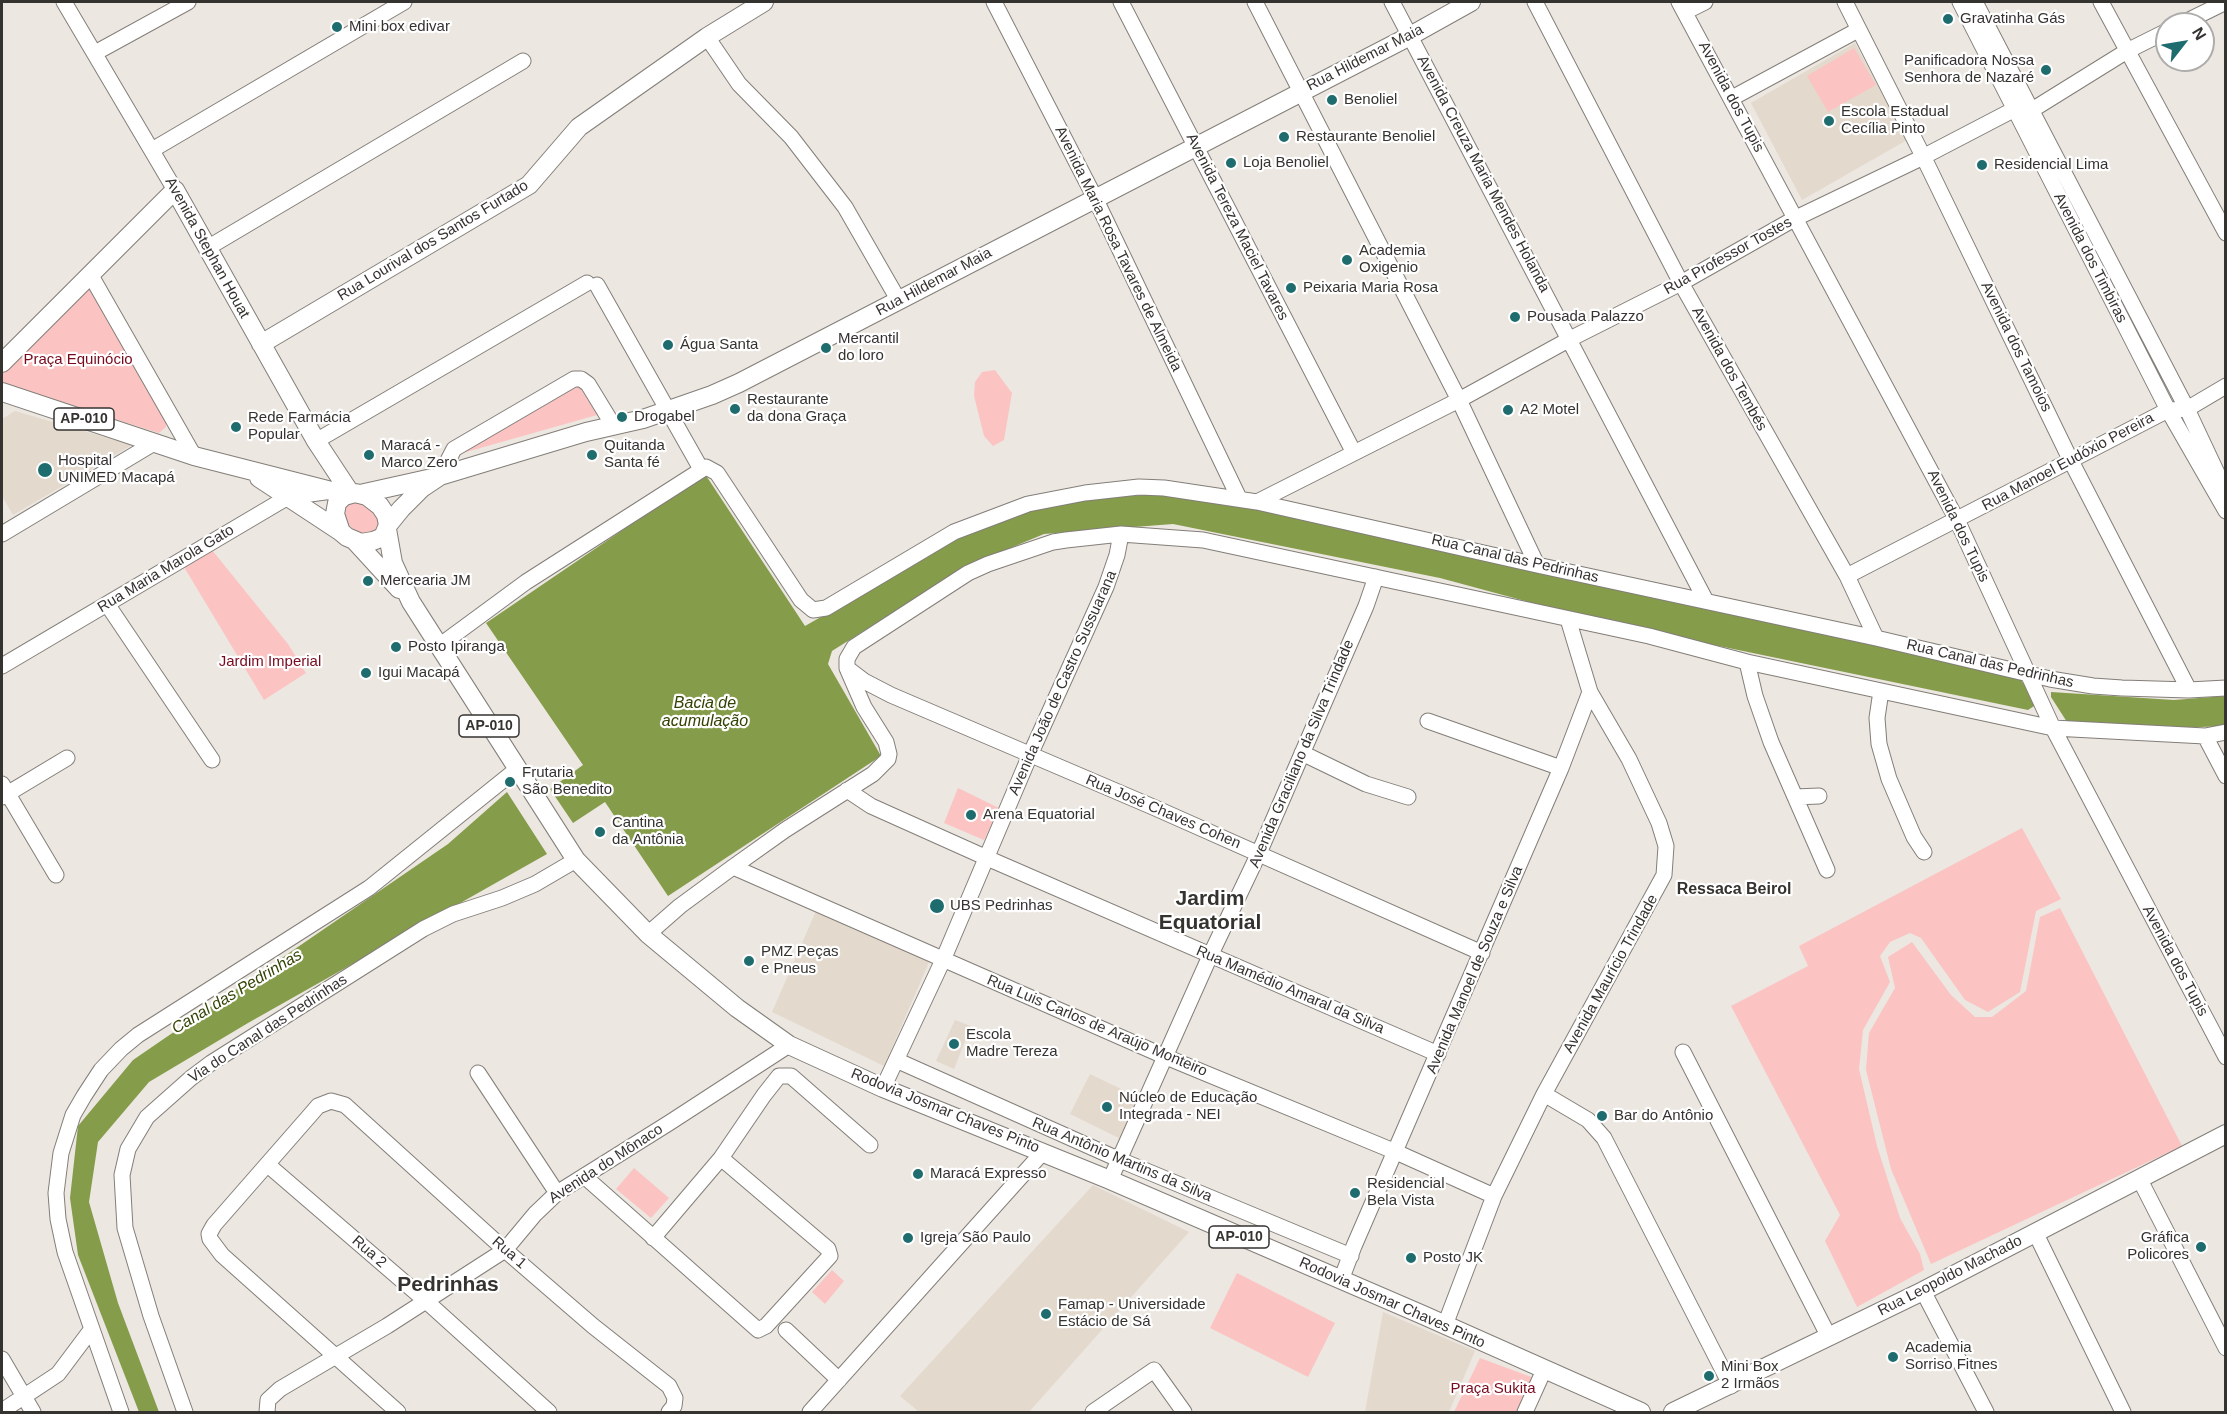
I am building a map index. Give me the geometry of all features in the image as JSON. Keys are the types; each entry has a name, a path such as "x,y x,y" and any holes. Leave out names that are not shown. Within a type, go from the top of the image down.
{"main road":[{"name":"Rua Lourival dos Santos Furtado","path":"261,344 529,185 579,127 707,37 764,2"},
{"name":"Rua Hildemar Maia","path":"388,527 401,509 422,488 440,476 613,425 643,419 730,387 1410,36 1471,2"},
{"name":"Avenida Stephan Houat","path":"175,190 316,441 349,493"},
{"path":"2,363 175,190"},
{"name":"Rodovia Josmar Chaves Pinto","path":"6,397 194,456 248,471 349,493"},
{"name":"Rodovia Josmar Chaves Pinto","path":"248,471 347,536 411,602"},
{"path":"388,527 383,537 361,543 347,536 335,514 337,503 349,493 440,476"},
{"name":"AP-010","path":"349,493 367,496 380,506 386,514 388,527"},
{"name":"Rodovia Josmar Chaves Pinto","path":"388,527 393,563 411,602 576,860 648,934 737,1008 789,1045 883,1088 1110,1180 1641,1413"},
{"name":"Rua Leopoldo Machado","path":"1673,1413 1923,1291 2226,1134"}],"street":[{"name":"Avenida Stephan Houat","path":"64,2 175,190"},
{"path":"95,53 188,2"},
{"path":"152,150 404,2"},
{"name":"Avenida Maria Rosa Tavares de Almeida","path":"994,2 1095,198 1239,498"},
{"name":"Avenida Tereza Maciel Tavares","path":"1121,2 1353,451"},
{"path":"1255,2 1459,400 1537,565"},
{"name":"Avenida Creuza Maria Mendes Holanda","path":"1392,2 1706,602"},
{"name":"Avenida dos Tembés","path":"1535,2 1681,283 1847,576 1876,638"},
{"path":"1682,7 1705,2"},
{"name":"Avenida dos Tamoios","path":"1845,2 1923,156 2071,460 2189,690"},
{"name":"Avenida dos Timbiras","path":"1960,2 2013,110 2168,410 2226,511"},
{"name":"Avenida dos Timbiras","path":"1975,2 2187,410 2226,492"},
{"path":"2101,2 2226,233"},
{"path":"2206,12 2226,2"},
{"name":"Avenida dos Tupis","path":"1682,7 1957,520 2051,725 2226,1057"},
{"path":"1732,98 1858,30"},
{"path":"707,37 739,84 791,137 845,207 899,301"},
{"path":"2032,110 2127,51 2155,37"},
{"path":"209,247 524,61"},
{"name":"Rua Professor Tostes","path":"1257,502 1353,451 1459,400 1570,339 1681,283 1794,219 2013,110 2032,110"},
{"path":"90,274 194,456"},
{"path":"316,441 592,284 669,410 701,469 525,582 439,646"},
{"path":"440,476 454,449 574,380 581,379 588,384 613,425"},
{"path":"2187,410 2226,386"},
{"name":"Rua Manoel Eudóxio Pereira","path":"1847,576 2168,410 2187,410"},
{"path":"2,534 154,443"},
{"name":"Rua Canal das Pedrinhas","path":"701,469 706,467 717,473 806,606 813,610 826,608 954,532 1029,504 1085,493 1139,487 1164,488 1239,498 1876,638 2028,675 2093,686 2189,690 2226,688"},
{"name":"Rua Maria Marola Gato","path":"2,666 288,497 349,493"},
{"path":"648,934 680,906 733,867 873,774 888,759 889,749 886,742 864,707 847,668 849,653 860,642 968,573 1053,542 1121,534 1196,538 1648,636 1747,662 2051,725 2205,735 2226,732"},
{"name":"Avenida João de Castro Sussuarana","path":"883,1088 943,960 1030,755 1110,577 1121,534"},
{"name":"Avenida Graciliano da Silva Trindade","path":"1110,1180 1210,956 1259,854 1366,606 1376,577"},
{"path":"107,604 212,760"},
{"name":"Avenida Maurício Trindade","path":"1444,1325 1494,1196 1544,1094 1664,875 1666,846 1649,800 1629,759 1590,692 1568,619"},
{"path":"1747,662 1755,696 1768,733 1827,870"},
{"name":"Rua José Chaves Cohen","path":"847,668 864,681 891,695 1482,953"},
{"path":"1881,691 1877,718 1879,744 1889,779 1914,837 1924,852"},
{"name":"Avenida Manoel de Souza e Silva","path":"1341,1280 1561,768 1590,692"},
{"path":"1428,721 1561,768"},
{"path":"2205,735 2226,776"},
{"path":"1302,753 1366,784 1408,797"},
{"path":"56,875 4,792 67,758"},
{"path":"121,1413 65,1252 58,1219 56,1193 61,1153 73,1115 101,1071 121,1048 369,888 517,769"},
{"name":"Rua Mamédio Amaral da Silva","path":"847,790 871,806 987,858 1438,1054"},
{"path":"1795,797 1819,796"},
{"name":"Via do Canal das Pedrinhas","path":"184,1413 125,1228 122,1175 128,1149 147,1117 211,1063 423,929 453,915 535,884 576,860"},
{"name":"Rua Luis Carlos de Araújo Monteiro","path":"733,867 1166,1057 1396,1152 1494,1196"},
{"name":"Avenida do Mônaco","path":"267,1413 268,1400 280,1389 426,1301 505,1250 556,1193 789,1045"},
{"path":"1683,1052 1829,1337"},
{"name":"Rua Antônio Martins da Silva","path":"896,1060 1120,1160 1352,1251"},
{"path":"478,1073 556,1193"},
{"path":"654,1238 722,1158 764,1095 780,1076 791,1076 870,1144"},
{"path":"1544,1094 1588,1120 1604,1138 1731,1386"},
{"name":"Rua 1","path":"268,1165 318,1106 331,1101 338,1101 345,1105 505,1250 593,1326 669,1386 675,1396 674,1406 669,1413"},
{"path":"810,1413 1043,1152"},
{"path":"584,1176 758,1330 766,1326 830,1256 828,1249 722,1158"},
{"path":"268,1165 214,1225 209,1234 215,1249 398,1413"},
{"name":"Rua 2","path":"268,1165 426,1301 549,1413"},
{"path":"2140,1180 2226,1348"},
{"path":"2035,1232 2123,1413"},
{"path":"1923,1291 1986,1413"},
{"path":"2,1411 58,1374 91,1330"},
{"path":"786,1330 839,1380"},
{"path":"2,1359 33,1413"},
{"path":"1092,1412 1154,1370 1184,1413"},
{"path":"1526,1413 1544,1370"}],"shaded area":[{"name":"Escola Estadual Cecília Pinto","path":"1855,43 1907,140 1802,200 1751,103"},
{"name":"Hospital UNIMED Macapá","path":"15,411 132,445 13,515 2,496 2,419"},
{"path":"816,911 930,960 884,1066 772,1012"},
{"name":"Escola Madre Tereza","path":"955,1020 971,1026 954,1069 936,1061"},
{"name":"Núcleo de Educação Integrada - NEI","path":"1090,1074 1142,1099 1125,1141 1070,1114"},
{"name":"Famap - Universidade Estácio de Sá","path":"1093,1185 1189,1232 1029,1412 919,1412 900,1396"},
{"path":"1383,1312 1475,1351 1449,1412 1365,1412"}],"green space":[{"path":"1854,48 1876,85 1828,112 1807,76"},
{"name":"Praça Equinócio","path":"88,288 92,290 166,423 166,427 159,433 2,384 2,371"},
{"path":"995,370 1012,393 1004,440 993,446 984,436 974,396 975,382 982,372"},
{"path":"578,384 597,415 452,456"},
{"path":"360,501 377,512 381,528 369,536 356,532 344,520 344,505"},
{"name":"Jardim Imperial","path":"212,550 288,644 306,673 264,700 184,567"},
{"name":"Arena Equatorial","path":"958,788 999,808 984,840 944,823"},
{"path":"2022,828 2061,899 2036,911 2020,992 1988,1012 1965,1000 1921,938 1910,933 1890,942 1880,956 1890,982 1863,1030 1859,1069 1877,1146 1900,1218 1920,1254 1924,1270 1857,1307 1825,1241 1840,1215 1731,1006 1808,966 1799,946"},
{"path":"2060,908 2182,1146 1931,1264 1891,1169 1866,1070 1869,1033 1895,988 1888,957 1912,942 1951,995 1975,1017 1992,1017 2026,991 2040,917"},
{"path":"634,1168 669,1198 651,1218 616,1189"},
{"path":"832,1270 844,1281 825,1304 812,1292"},
{"path":"1237,1273 1335,1323 1308,1377 1210,1328"},
{"name":"Praça Sukita","path":"1480,1358 1534,1378 1520,1412 1454,1412"}],"water":[{"name":"Bacia de acumulação","path":"705,474 805,626 986,523 1069,501 1155,494 1263,509 1887,645 2021,680 2037,704 2028,710 1603,622 1440,578 1173,524 1044,534 979,561 944,580 832,651 828,664 881,756 668,896 605,802 573,823 550,789 583,765 486,623"},
{"path":"2051,692 2174,700 2225,696 2225,726 2152,729 2067,722 2051,697"},
{"name":"Canal das Pedrinhas","path":"507,792 547,854 248,1023 149,1082 98,1142 89,1202 118,1303 159,1412 139,1412 78,1255 70,1198 78,1126 133,1060 448,844"}],"place":[{"name":"Gravatinha Gás","path":"1948,19"},
{"name":"Mini box edivar","path":"337,27"},
{"name":"Panificadora Nossa Senhora de Nazaré","path":"2046,70"},
{"name":"Benoliel","path":"1332,100"},
{"name":"Escola Estadual Cecília Pinto","path":"1829,121"},
{"name":"Restaurante Benoliel","path":"1284,137"},
{"name":"Loja Benoliel","path":"1231,163"},
{"name":"Residencial Lima","path":"1982,165"},
{"name":"Academia Oxigenio","path":"1347,260"},
{"name":"Peixaria Maria Rosa","path":"1291,288"},
{"name":"Pousada Palazzo","path":"1515,317"},
{"name":"Água Santa","path":"668,345"},
{"name":"Mercantil do loro","path":"826,348"},
{"name":"Restaurante da dona Graça","path":"735,409"},
{"name":"A2 Motel","path":"1508,410"},
{"name":"Drogabel","path":"622,417"},
{"name":"Rede Farmácia Popular","path":"236,427"},
{"name":"Maracá - Marco Zero","path":"369,455"},
{"name":"Quitanda Santa fé","path":"592,455"},
{"name":"Hospital UNIMED Macapá","path":"45,470"},
{"name":"Mercearia JM","path":"368,581"},
{"name":"Posto Ipiranga","path":"396,647"},
{"name":"Igui Macapá","path":"366,673"},
{"name":"Frutaria São Benedito","path":"510,782"},
{"name":"Arena Equatorial","path":"971,815"},
{"name":"Cantina da Antônia","path":"600,832"},
{"name":"UBS Pedrinhas","path":"937,906"},
{"name":"PMZ Peças e Pneus","path":"749,961"},
{"name":"Escola Madre Tereza","path":"954,1044"},
{"name":"Núcleo de Educação Integrada - NEI","path":"1107,1107"},
{"name":"Bar do Antônio","path":"1602,1116"},
{"name":"Maracá Expresso","path":"918,1174"},
{"name":"Residencial Bela Vista","path":"1355,1193"},
{"name":"Igreja São Paulo","path":"908,1238"},
{"name":"Gráfica Policores","path":"2201,1247"},
{"name":"Posto JK","path":"1411,1258"},
{"name":"Famap - Universidade Estácio de Sá","path":"1046,1314"},
{"name":"Academia Sorriso Fitnes","path":"1893,1357"},
{"name":"Mini Box 2 Irmãos","path":"1709,1376"}],"district":[{"name":"Ressaca Beirol","path":"1734,890"},
{"name":"Jardim Equatorial","path":"1210,911"},
{"name":"Pedrinhas","path":"448,1285"}]}
